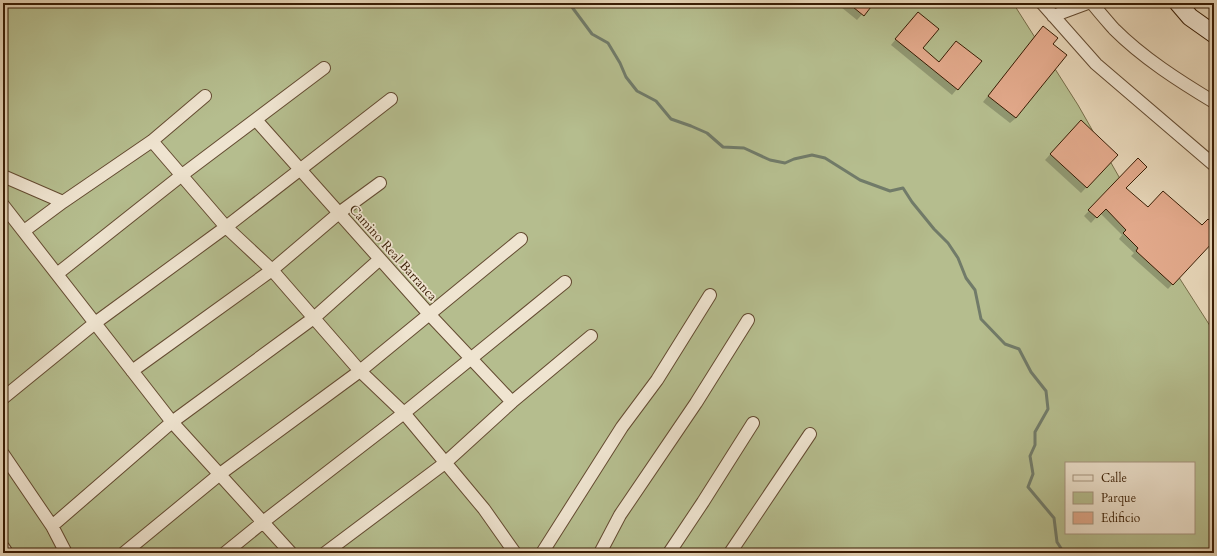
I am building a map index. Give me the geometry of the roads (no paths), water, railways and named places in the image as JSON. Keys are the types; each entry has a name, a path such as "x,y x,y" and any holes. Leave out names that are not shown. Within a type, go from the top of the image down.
{"main road":[{"path":"1178,3 1190,16 1214,34"}],"street":[{"path":"1042,3 1096,64 1214,165"},
{"path":"1053,16 1068,6 1088,3"},
{"path":"1092,3 1115,29 1151,60 1178,80 1214,102"},
{"path":"57,274 182,175 324,68"},
{"path":"24,231 63,202 152,141 205,96"},
{"path":"3,398 95,323 226,227 391,99"},
{"name":"Camino Real Barranca","path":"256,120 429,314 512,402"},
{"path":"152,141 226,227 272,270 315,317 360,371 404,413 484,509 511,552"},
{"path":"3,176 63,202"},
{"path":"132,370 272,270 339,213 380,183"},
{"path":"3,205 172,422 291,553"},
{"path":"124,553 220,474 360,371 521,239"},
{"path":"52,526 172,422 315,317 380,259"},
{"path":"225,553 472,359 565,282"},
{"path":"542,553 622,427 657,380 710,295"},
{"path":"600,553 620,516 696,403 748,320"},
{"path":"325,553 445,463 512,402 591,336"},
{"path":"669,553 703,502 752,423"},
{"path":"730,553 810,434"},
{"path":"3,454 52,526 66,553"},
{"path":"3,547 7,553"}],"waterway":[{"path":"569,3 592,34 608,43 620,63 626,77 637,91 656,101 671,119 707,133 723,147 744,148 770,160 785,163 794,159 812,155 825,158 860,180 890,191 903,188 912,202 934,229 948,243 958,258 966,278 975,290 981,319 1005,344 1019,349 1031,372 1046,391 1048,409 1035,432 1035,445 1030,456 1033,474 1028,487 1054,518 1057,542 1064,553"}]}
